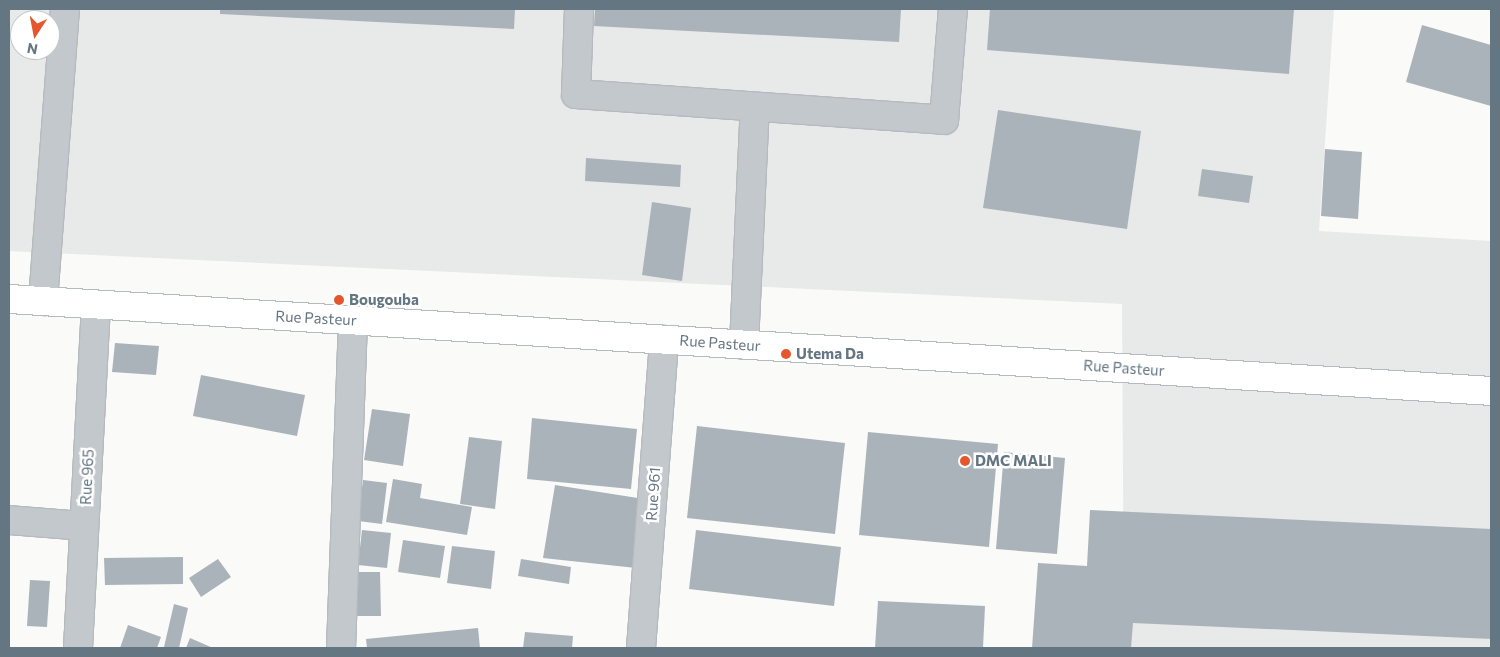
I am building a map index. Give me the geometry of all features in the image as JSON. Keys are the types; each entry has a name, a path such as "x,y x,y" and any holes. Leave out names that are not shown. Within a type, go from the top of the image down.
{"main road":[{"name":"Rue Pasteur","path":"9,299 1491,391"}],"street":[{"path":"43,301 65,9"},
{"path":"579,9 576,94 944,120 952,9"},
{"path":"744,345 756,107"},
{"name":"Rue 965","path":"78,648 96,305"},
{"path":"341,648 353,320"},
{"name":"Rue 961","path":"641,648 664,340"},
{"path":"9,520 84,526"}],"shaded area":[{"path":"9,9 1334,9 1319,231 1491,241 1491,648 1124,648 1122,304 9,251"}],"building":[{"path":"220,9 515,9 514,29 220,14"},
{"path":"595,9 901,9 899,42 594,26"},
{"path":"990,9 1294,9 1289,74 987,50"},
{"path":"1422,25 1491,45 1491,106 1406,82"},
{"path":"998,110 1141,131 1127,229 983,208"},
{"path":"1325,149 1362,152 1358,219 1321,216"},
{"path":"586,158 681,165 680,187 585,181"},
{"path":"1202,169 1253,176 1249,203 1198,196"},
{"path":"652,202 691,208 682,281 642,275"},
{"path":"115,343 159,346 156,375 112,372"},
{"path":"201,375 305,395 297,436 193,416"},
{"path":"372,409 410,414 403,466 364,460"},
{"path":"532,418 637,429 631,489 527,479"},
{"path":"697,426 845,443 835,534 687,518"},
{"path":"868,432 998,444 989,547 859,535"},
{"path":"469,437 502,441 495,509 460,504"},
{"path":"1004,452 1065,458 1057,554 996,549"},
{"path":"393,479 422,484 420,498 472,507 467,535 386,522"},
{"path":"363,480 387,483 382,524 358,521"},
{"path":"555,485 644,499 636,568 543,558"},
{"path":"1090,510 1491,529 1491,639 1133,623 1131,648 1032,648 1038,563 1087,566"},
{"path":"362,530 391,533 387,568 358,565"},
{"path":"696,530 841,547 834,606 689,589"},
{"path":"403,540 445,546 440,578 398,572"},
{"path":"452,546 495,551 491,589 447,583"},
{"path":"183,557 183,584 105,585 104,558"},
{"path":"218,559 231,577 201,597 189,578"},
{"path":"521,559 571,567 569,584 518,576"},
{"path":"356,572 380,572 381,616 356,616"},
{"path":"30,580 50,581 47,627 27,626"},
{"path":"878,601 985,606 983,648 875,648"},
{"path":"174,604 188,608 179,648 164,647"},
{"path":"128,625 161,637 157,648 120,648"},
{"path":"478,628 480,648 367,648 366,639"},
{"path":"525,632 573,636 572,648 523,648"},
{"path":"190,638 213,648 186,648"}],"place":[{"name":"Bougouba","path":"339,300"},
{"name":"Utema Da","path":"786,354"},
{"name":"DMC MALI","path":"965,461"}]}
